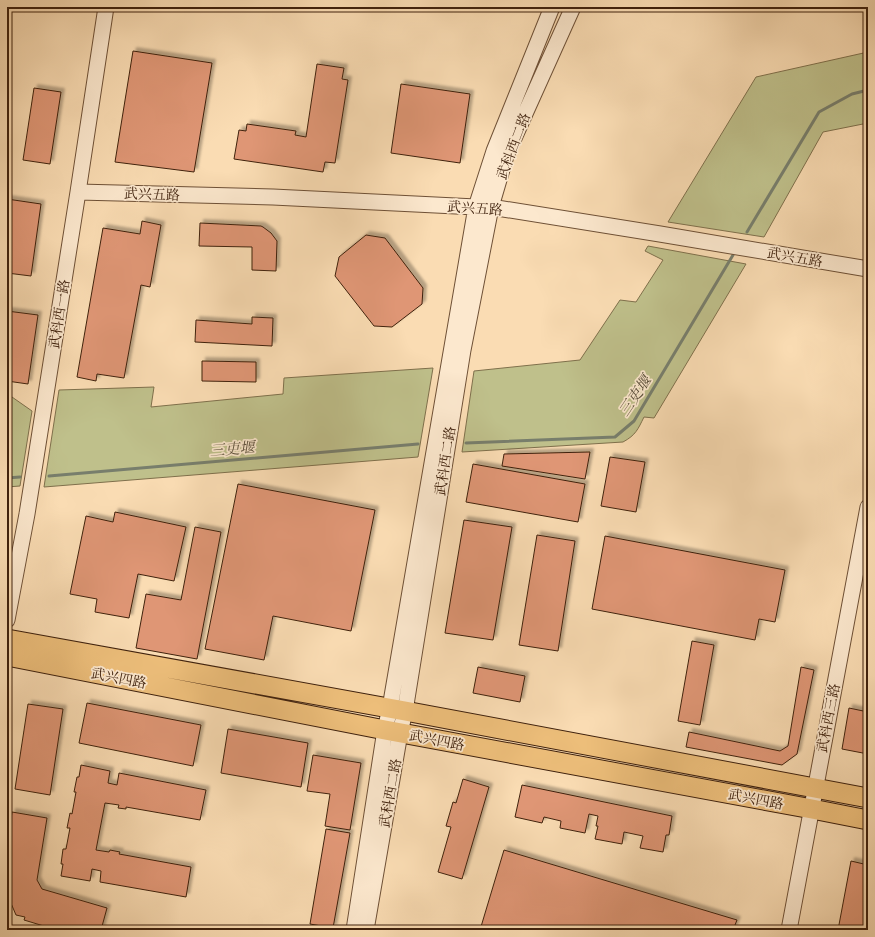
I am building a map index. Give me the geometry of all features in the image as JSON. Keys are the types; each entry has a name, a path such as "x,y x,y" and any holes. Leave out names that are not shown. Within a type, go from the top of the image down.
{"main road":[{"name":"武兴四路","path":"7,639 868,798"},
{"name":"武兴四路","path":"7,656 392,731 868,820"}],"street":[{"name":"武科西一路","path":"7,620 27,514 106,7"},
{"name":"武科西二路","path":"397,710 476,208 494,151 552,7"},
{"name":"武科西二路","path":"354,930 397,710 463,350 492,207 506,156 573,7"},
{"name":"武兴五路","path":"78,192 273,197 476,208 492,207 868,269"},
{"name":"武科西三路","path":"789,930 868,507"},
{"name":"武科西二路","path":"366,930 392,731"}],"green space":[{"path":"868,52 868,123 823,132 764,237 668,222 756,77"},
{"path":"648,246 746,264 654,418 644,417 634,434 623,442 462,452 474,371 580,360 620,300 636,302 663,260 645,251"},
{"path":"433,368 418,457 44,487 59,390 154,387 151,407 283,394 284,378"},
{"path":"7,397 12,397 32,411 20,486 7,487"}],"building":[{"path":"133,51 212,63 194,172 115,162"},
{"path":"317,64 344,68 342,79 348,80 335,163 325,162 323,172 234,159 239,130 246,131 247,124 296,131 295,135 306,137"},
{"path":"401,84 470,94 460,163 391,153"},
{"path":"34,88 61,92 50,164 23,160"},
{"path":"7,199 41,204 31,276 7,273"},
{"path":"142,221 161,225 150,287 141,285 124,378 97,374 96,381 77,377 103,228 140,234"},
{"path":"200,223 263,227 271,233 277,241 276,271 252,270 252,247 199,246"},
{"path":"366,235 385,238 423,288 422,304 392,327 374,326 335,276 339,257"},
{"path":"7,311 38,315 28,384 7,381"},
{"path":"252,317 273,318 272,346 195,342 196,320 252,324"},
{"path":"202,361 256,362 256,382 202,381"},
{"path":"590,452 585,479 502,466 504,454"},
{"path":"610,457 645,462 636,512 601,506"},
{"path":"473,464 585,484 578,522 466,502"},
{"path":"238,484 375,510 351,631 273,616 264,660 205,649"},
{"path":"115,512 186,527 174,581 138,574 129,618 95,612 97,599 70,594 86,516 113,522"},
{"path":"464,520 512,527 493,640 445,633"},
{"path":"195,527 221,532 197,659 136,648 146,594 181,600"},
{"path":"537,535 575,541 558,651 519,645"},
{"path":"605,536 785,570 775,622 759,619 755,640 592,609"},
{"path":"692,641 714,645 700,725 678,721"},
{"path":"478,667 525,676 520,702 473,693"},
{"path":"801,667 814,670 797,754 782,765 686,747 689,732 780,751 788,746"},
{"path":"87,703 201,725 193,766 79,743"},
{"path":"28,704 63,709 50,795 15,789"},
{"path":"849,708 868,712 868,754 842,749"},
{"path":"228,729 308,743 301,787 221,773"},
{"path":"313,755 361,763 350,830 325,826 330,794 307,791"},
{"path":"81,765 110,771 108,783 117,785 119,773 206,790 200,820 126,807 126,809 118,808 119,805 105,803 96,850 109,852 110,850 120,852 119,854 191,867 186,897 100,882 101,871 92,869 90,881 61,876 63,849 66,849 70,828 67,828 70,813 72,814 76,792 74,792"},
{"path":"463,779 489,787 462,879 438,872 451,827 446,826 453,802 456,803"},
{"path":"522,785 672,816 669,835 666,835 663,852 640,848 643,836 624,832 622,844 595,839 598,826 596,826 598,816 589,814 585,833 560,828 561,821 544,817 542,823 515,817"},
{"path":"12,812 47,818 37,880 42,889 107,908 101,930 57,930 24,920 25,917 16,915 7,894 7,848"},
{"path":"326,829 350,833 333,928 310,924"},
{"path":"504,850 737,920 733,930 480,930"},
{"path":"851,861 868,865 868,930 838,930"}],"waterway":[{"name":"三吏堰","path":"747,232 819,112 852,94 868,90"},
{"name":"三吏堰","path":"466,443 615,437 634,421 733,255"},
{"name":"三吏堰","path":"49,476 418,444"},
{"name":"三吏堰","path":"7,478 20,477"}]}
